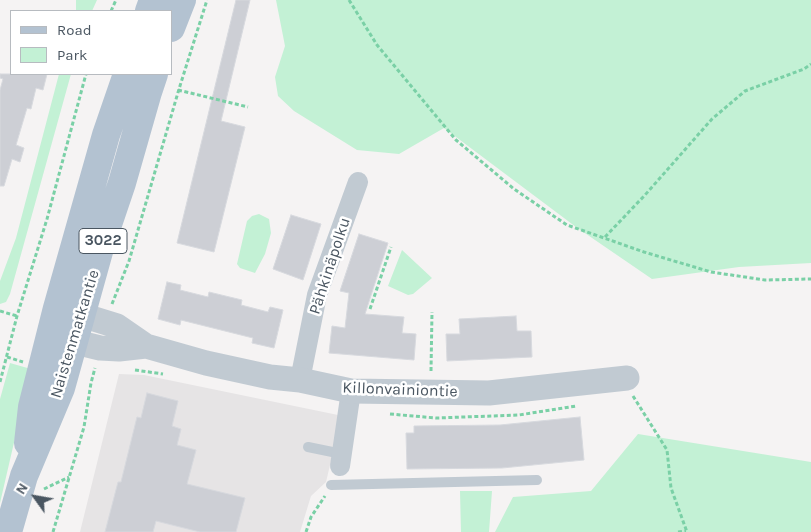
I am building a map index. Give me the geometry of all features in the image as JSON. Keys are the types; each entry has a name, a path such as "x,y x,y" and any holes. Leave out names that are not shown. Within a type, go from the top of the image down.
{"main road":[{"path":"172,25 182,0"},
{"name":"Naistenmatkantie","path":"95,310 106,135 127,75"},
{"name":"Naistenmatkantie","path":"8,532 33,483 32,408 62,339 95,310 100,248 122,183 154,75"}],"street":[{"name":"Pähkinäpolku","path":"300,380 317,295 358,182"},
{"name":"Killonvainiontie","path":"95,310 146,346 233,369 351,391 489,393 620,378"},
{"name":"Killonvainiontie","path":"62,339 100,348 118,349 146,346"},
{"path":"341,460 351,391"}],"lane":[{"path":"308,447 341,460"},
{"path":"331,486 536,480"}],"path":[{"path":"95,310 129,262 178,90 207,0"},
{"path":"349,0 377,44 456,140 514,189 567,225 644,252 711,272 765,280 811,278"},
{"path":"604,237 645,196 712,119 745,91 804,69 811,64"},
{"path":"0,382 86,75"},
{"path":"178,90 248,107"},
{"path":"370,309 391,247"},
{"path":"0,311 17,316"},
{"path":"432,312 433,372"},
{"path":"54,532 84,427 91,383 100,348"},
{"path":"620,378 667,450 671,488 686,531 678,532"},
{"path":"33,483 69,477"},
{"path":"306,532 311,516 331,486"}],"shaded area":[{"path":"119,374 144,375 338,415 339,427 326,482 311,496 300,532 80,532"}],"green space":[{"path":"76,0 97,0 92,10 76,10"},
{"path":"276,0 811,0 811,263 739,267 652,279 576,227 444,128 399,154 357,150 294,111 278,96 275,77 285,46"},
{"path":"59,75 71,75 10,294 6,302 0,304 0,281 16,238"},
{"path":"259,214 269,219 271,233 265,254 255,273 240,268 237,264 247,221 252,216"},
{"path":"402,250 432,278 413,294 408,295 388,286"},
{"path":"10,363 31,369 0,503 0,399"},
{"path":"638,434 811,462 811,532 495,532 513,497 591,491"},
{"path":"460,491 492,491 489,532 461,532"}],"building":[{"path":"236,0 250,0 221,121 245,127 214,252 177,243"},
{"path":"0,74 47,75 43,90 36,88 31,109 27,108 16,145 24,148 20,162 12,159 4,186 0,186 0,90 3,79 0,78"},
{"path":"291,215 321,224 303,280 273,269"},
{"path":"359,234 388,243 365,314 404,317 402,333 416,334 414,360 329,353 332,326 345,328 349,293 340,291"},
{"path":"167,282 181,285 180,290 208,297 209,292 242,300 241,305 268,312 270,307 283,310 274,348 252,343 253,338 181,320 180,325 158,319"},
{"path":"516,316 517,331 531,331 532,357 447,361 446,334 460,334 459,319"},
{"path":"147,393 178,401 172,426 181,429 177,445 196,450 187,484 245,498 236,532 200,532 156,521 153,532 105,532 118,482 121,482 137,417 141,418"},
{"path":"580,417 584,460 502,468 407,469 406,433 414,433 414,426 500,425"}]}
